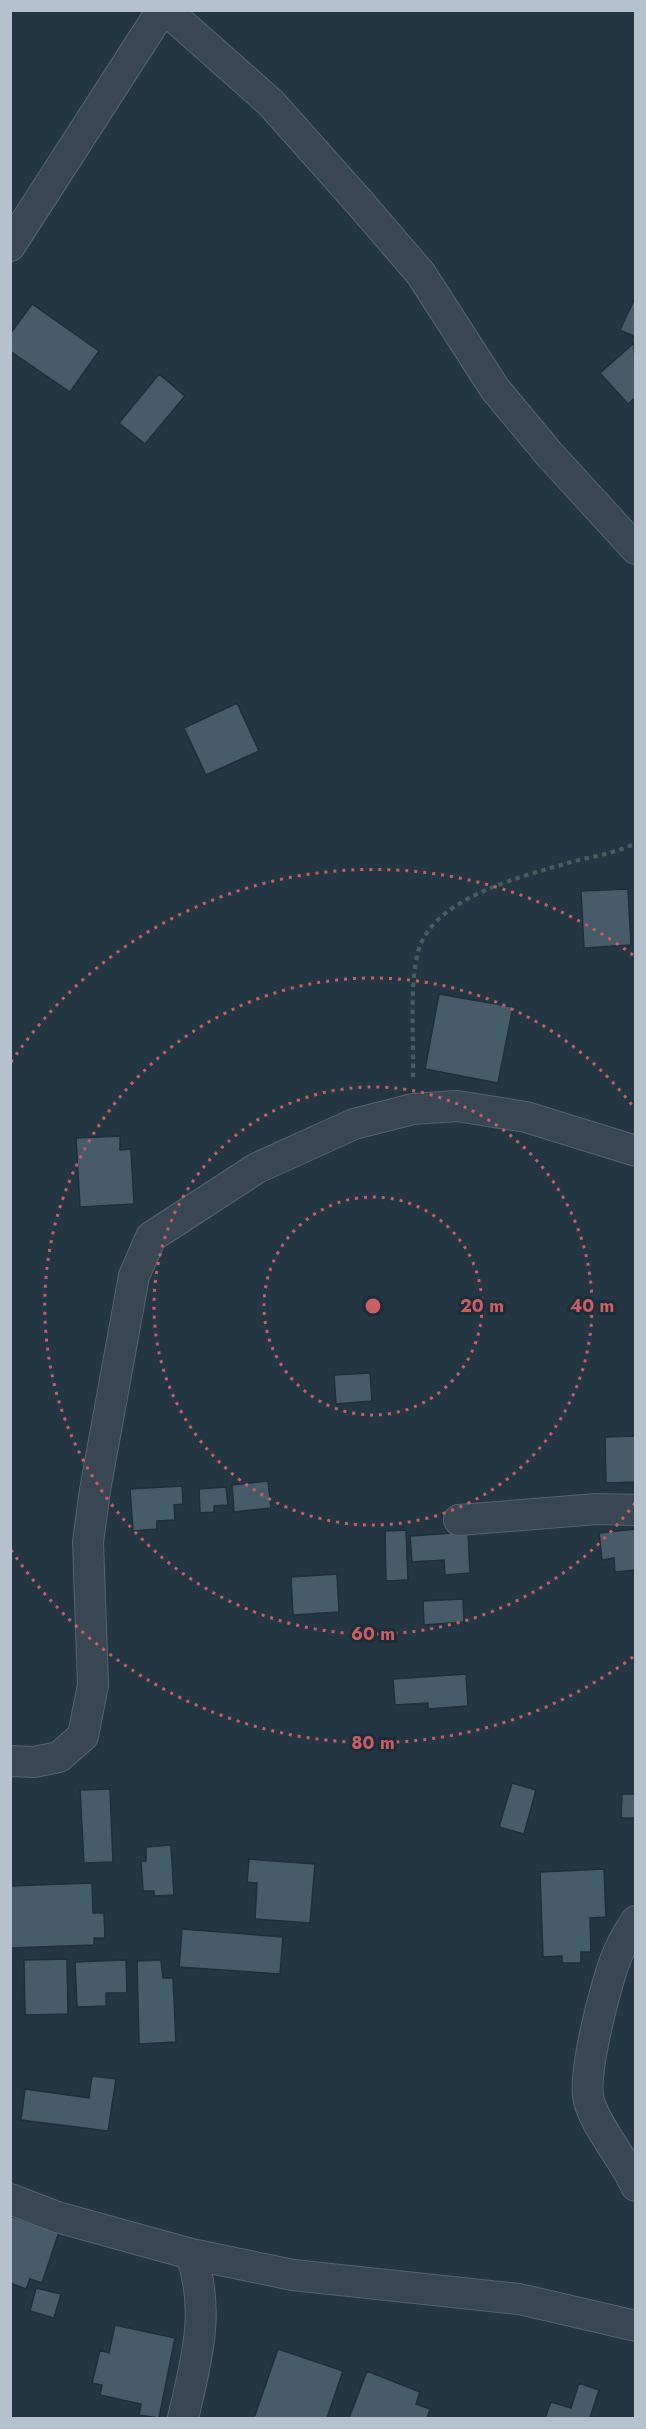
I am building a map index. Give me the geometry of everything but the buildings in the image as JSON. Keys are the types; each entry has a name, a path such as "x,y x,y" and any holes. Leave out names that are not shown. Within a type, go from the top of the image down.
{"street":[{"path":"10,246 164,10 271,104 360,203 421,273 495,389 556,463 636,549"},
{"path":"10,1761 34,1762 59,1756 83,1736 93,1685 88,1542 94,1490 134,1276 151,1237 257,1168 354,1124 413,1109 457,1106 526,1117 636,1151"},
{"path":"459,1520 597,1509 636,1510"},
{"path":"636,1921 614,1965 590,2059 587,2087 589,2103 636,2186"},
{"path":"10,2199 57,2217 191,2254 293,2275 519,2299 636,2326"},
{"path":"183,2418 200,2346 199,2277 191,2254"}],"path":[{"path":"413,1109 414,987 418,952 426,934 436,922 472,895 566,863 618,852 636,843"}]}
